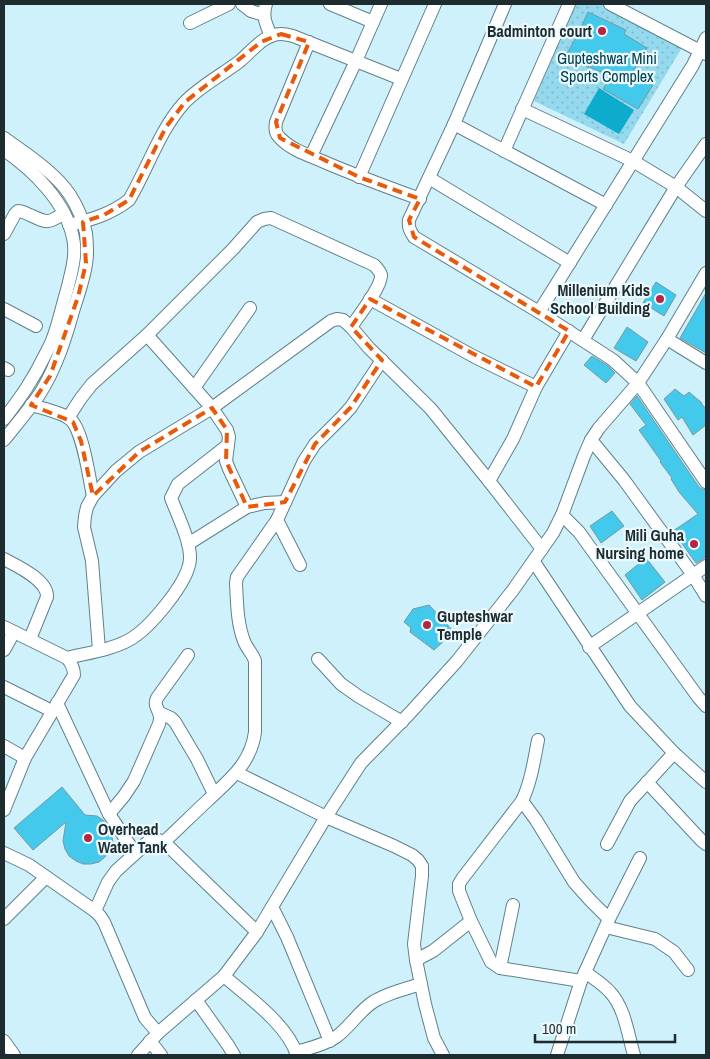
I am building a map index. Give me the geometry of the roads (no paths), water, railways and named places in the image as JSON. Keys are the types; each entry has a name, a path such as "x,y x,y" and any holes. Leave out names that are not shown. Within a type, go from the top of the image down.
{"street":[{"path":"190,24 229,4"},
{"path":"242,4 251,11 265,10 264,20 271,36"},
{"path":"330,4 373,22"},
{"path":"311,156 381,4"},
{"path":"359,177 435,4"},
{"path":"505,4 454,124 409,220 408,226 410,231 414,237 539,312 613,360 638,383 706,482"},
{"path":"504,151 569,4"},
{"path":"610,4 703,52"},
{"path":"4,234 18,212 44,222 67,219 83,222 104,216 129,200 166,127 185,102 271,36 281,34 293,36 401,79"},
{"path":"539,312 703,52 706,38"},
{"path":"309,42 276,122 275,131 289,146 359,177 420,199"},
{"path":"522,109 633,161 676,187 706,211"},
{"path":"454,124 606,205"},
{"path":"4,138 40,180 67,219 75,249 72,272 53,339 35,376 4,419"},
{"path":"583,340 676,187 706,144"},
{"path":"4,150 18,155 57,180 69,194 83,222 86,234 86,263 66,338 50,376 39,395 4,440"},
{"path":"429,178 570,263"},
{"path":"68,418 92,384 147,335 233,249 257,222 264,219 271,218 374,265 378,269 381,274 380,279 370,299 351,327"},
{"path":"138,1055 154,1037 224,976 257,932 361,763 402,722 457,661 534,562 562,515 591,440 638,383 667,339 706,273"},
{"path":"370,299 473,356 536,387"},
{"path":"194,388 250,308"},
{"path":"4,309 36,326"},
{"path":"99,650 92,561 84,527 87,507 93,496 116,471 139,452 212,408 331,321 337,319 343,320 351,327 431,409 542,549"},
{"path":"489,481 514,439 536,387 569,331"},
{"path":"147,335 212,408 227,430 229,437 226,461 247,507"},
{"path":"667,339 706,363"},
{"path":"164,842 237,773 254,742 256,662 240,632 237,577 276,520 304,461 315,444 351,407 382,360"},
{"path":"31,405 68,418 76,428 81,441 93,496"},
{"path":"591,440 624,480 693,575 706,596"},
{"path":"67,658 117,645 140,633 153,620 178,588 190,566 190,558 188,544 171,498 178,484 228,445"},
{"path":"188,544 247,507 265,503 285,502"},
{"path":"562,515 579,532 698,698 706,706"},
{"path":"276,520 300,565"},
{"path":"4,559 31,575 42,584 47,592 47,597 30,639"},
{"path":"534,562 630,706 674,753 706,782"},
{"path":"589,646 706,566"},
{"path":"4,650 9,629 67,658 74,669 74,676 25,758 4,810"},
{"path":"188,655 157,698 155,706 160,713 175,722 197,759 214,794"},
{"path":"318,659 341,684 402,722"},
{"path":"4,687 54,707 108,814 136,853"},
{"path":"108,814 134,781 159,724 160,713"},
{"path":"538,740 531,778 522,801 462,879 459,884 459,891 490,962 500,968 583,977 605,987 612,994 623,1016 634,1055"},
{"path":"4,746 25,758"},
{"path":"607,844 630,801 674,753"},
{"path":"237,773 326,818 394,846 418,860 422,866 422,876 414,944 416,960 434,1038 443,1055"},
{"path":"647,782 706,844"},
{"path":"522,801 536,820 574,882 608,923 655,939 674,952 688,970"},
{"path":"95,911 108,882 116,871 150,840 155,839 164,842 257,932"},
{"path":"4,853 30,865 95,911 104,922 161,1055"},
{"path":"557,1055 583,977 640,858"},
{"path":"4,920 46,877"},
{"path":"500,968 513,905"},
{"path":"272,907 330,1041"},
{"path":"416,960 433,951 471,921"},
{"path":"224,976 275,1020 287,1034 296,1054 330,1041 373,1002 387,995 421,984"},
{"path":"196,1000 234,1055"},
{"path":"4,1042 14,1055"}],"place":[{"name":"Badminton court","path":"602,31"},
{"name":"Millenium Kids School Building","path":"660,299"},
{"name":"Mili Guha Nursing home","path":"694,544"},
{"name":"Gupteshwar Temple","path":"427,625"},
{"name":"Overhead Water Tank","path":"88,838"}],"park label":[{"name":"Gupteshwar Mini Sports Complex","path":"607,67"}]}
